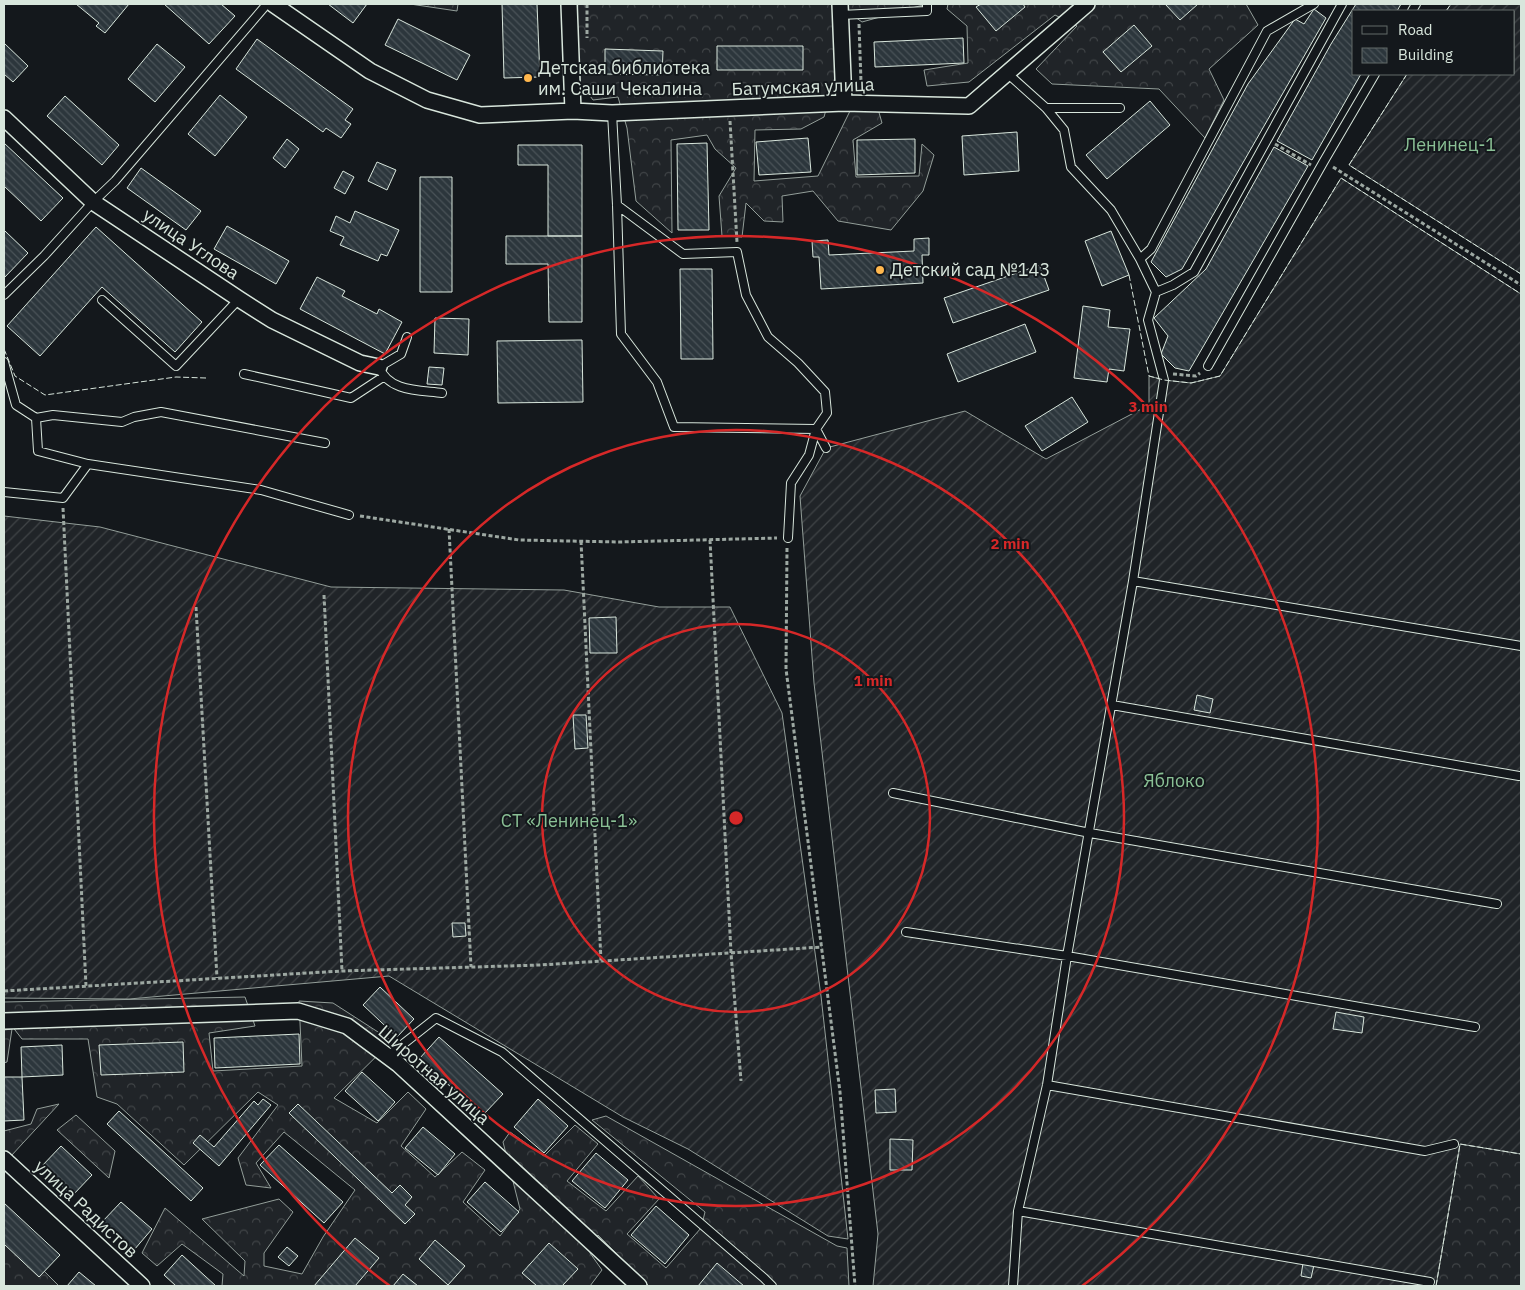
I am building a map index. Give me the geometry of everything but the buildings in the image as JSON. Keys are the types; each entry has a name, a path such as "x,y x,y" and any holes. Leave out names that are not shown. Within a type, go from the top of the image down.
{"street":[{"name":"Батумская улица","path":"273,4 370,71 427,100 480,115 573,112 612,113 844,103 969,106 1087,4"},
{"path":"569,4 573,112"},
{"path":"840,9 844,103"},
{"name":"улица Углова","path":"4,118 93,202 272,320 381,372"},
{"name":"Широтная улица","path":"4,1022 298,1011 347,1026 413,1077 629,1283"},
{"name":"улица Радистов","path":"5,1162 142,1286"}],"lane":[{"path":"4,295 44,256 93,202 115,182 267,4"},
{"path":"840,9 858,14 927,10 926,4"},
{"path":"1140,259 1151,249 1268,31 1314,4"},
{"path":"1156,292 1173,285 1194,272 1342,4"},
{"path":"1007,73 1046,108 1064,130 1071,167 1111,210 1140,259 1156,292 1148,320 1164,380 1133,580 1067,956 1047,1085 1018,1211 1013,1286"},
{"path":"1208,366 1374,75"},
{"path":"1046,108 1120,108"},
{"path":"612,113 621,334 657,382 674,427 816,429"},
{"path":"617,205 683,254 737,252 746,295 768,336 798,363 825,392 827,413 816,429 809,455 791,483 788,538"},
{"path":"102,300 176,366 240,300"},
{"path":"244,374 352,398 401,354 407,337"},
{"path":"4,362 16,405 36,418 53,414 122,422 134,417 162,412 325,443"},
{"path":"381,372 399,388 442,393"},
{"path":"36,418 38,451 88,464 261,490 349,514"},
{"path":"816,429 826,448"},
{"path":"4,492 63,498 88,464"},
{"path":"1133,580 1521,646"},
{"path":"1112,705 1519,776"},
{"path":"893,793 1090,833 1497,904"},
{"path":"906,932 1067,956 1475,1027"},
{"path":"388,1056 436,1018 502,1052 772,1286"},
{"path":"1047,1085 1425,1151 1454,1144"},
{"path":"1018,1211 1430,1282"}],"path":[{"path":"858,14 860,82"},
{"path":"729,108 737,252"},
{"path":"1267,139 1315,167 1324,161 1521,285"},
{"path":"1162,372 1196,376 1208,366"},
{"path":"63,498 86,986"},
{"path":"349,514 519,540 618,542 788,538 786,669 840,1092 855,1286"},
{"path":"449,529 471,967"},
{"path":"710,540 731,953 741,1081"},
{"path":"581,541 601,961"},
{"path":"324,595 342,971"},
{"path":"196,607 217,978"},
{"path":"4,991 342,971 601,961 822,947"}],"green space":[{"path":"410,4 458,4 457,11"},
{"path":"576,4 836,4 837,70 824,117 801,129 755,130 754,181 818,176 850,111 878,109 882,123 853,140 856,177 919,176 922,144 934,155 923,191 891,230 838,221 813,191 782,196 783,222 764,221 746,203 742,237 722,236 719,196 736,168 715,149 707,135 671,140 672,233 636,201 627,128 618,97 593,100 579,81"},
{"path":"837,4 922,4 923,5 862,22"},
{"path":"948,4 1246,4 1258,25 1209,69 1224,100 1205,138 1159,89 1052,84 1036,69 1077,26 1055,15 969,82 927,86 924,70 968,63 967,26 947,9"},
{"name":"Ленинец-1","path":"1451,4 1521,4 1521,274 1349,165 1406,75 1515,75 1515,10 1447,10"},
{"name":"Яблоко","path":"1341,178 1521,294 1521,1154 1460,1144 1436,1286 873,1286 878,1234 814,683 800,496 826,448 965,411 1046,459 1149,405 1149,376 1191,383 1220,376"},
{"name":"СТ «Ленинец-1»","path":"4,516 100,527 331,587 564,590 659,607 730,607 782,713 821,996 848,1239 828,1236 688,1149 623,1117 389,976 129,999 4,998"},
{"path":"245,997 255,1026 209,1033 213,1071 302,1066 299,1001 333,1003 392,1041 334,1098 377,1123 408,1092 426,1109 401,1146 435,1177 462,1152 485,1170 463,1202 500,1236 520,1209 503,1142 510,1132 544,1156 575,1125 598,1144 567,1181 606,1211 638,1176 659,1199 627,1234 666,1268 701,1228 705,1212 592,1120 606,1116 837,1246 847,1248 849,1286 649,1286 598,1235 590,1253 602,1270 590,1286 222,1286 223,1274 182,1244 157,1266 142,1253 165,1208 244,1276 245,1261 202,1219 279,1199 293,1212 264,1253 264,1266 302,1274 323,1237 355,1190 284,1132 256,1163 271,1188 246,1185 238,1158 278,1105 258,1092 184,1165 117,1104 97,1097 88,1039 22,1039 4,1016 4,1002"},
{"path":"12,1029 7,1062 4,1063 4,1030"},
{"path":"59,1104 11,1156 4,1150 4,1131 31,1124 37,1109"},
{"path":"76,1115 115,1151 109,1178 57,1130"},
{"path":"1460,1144 1521,1154 1521,1286 1436,1286"},
{"path":"4,1231 59,1286 4,1286"}],"fence":[{"path":"1447,10 1451,4"},
{"path":"1406,75 1349,165 1521,274"},
{"path":"1129,275 1149,376 1191,383 1220,376 1341,178 1521,294"},
{"path":"4,349 15,376 45,395 176,377 206,378"},
{"path":"1436,1286 1460,1144 1521,1154"}],"place":[{"name":"Детская библиотека им. Саши Чекалина","path":"528,78"},
{"name":"Детский сад №143","path":"880,270"}]}
